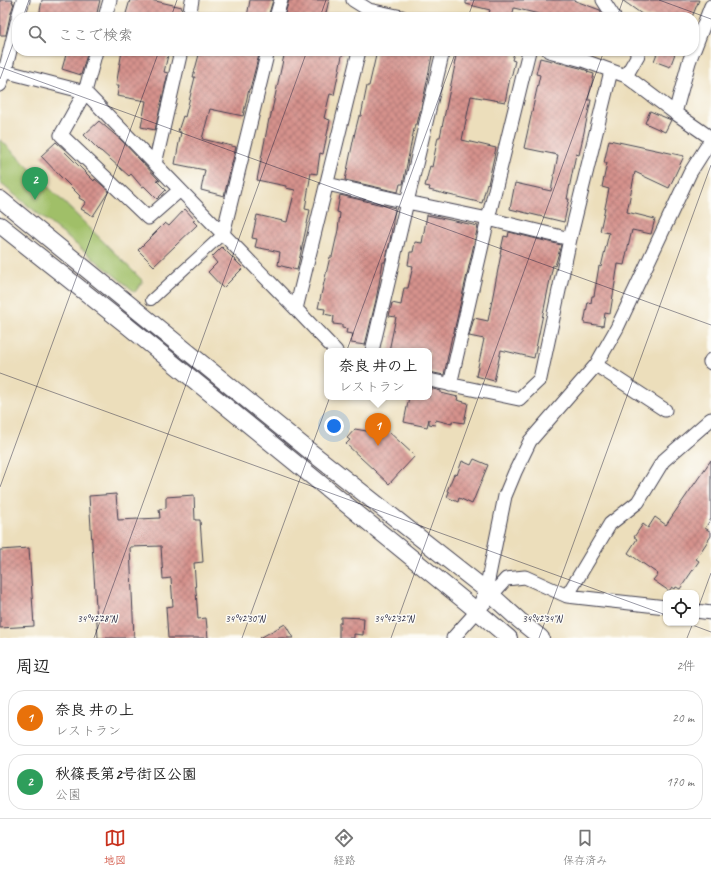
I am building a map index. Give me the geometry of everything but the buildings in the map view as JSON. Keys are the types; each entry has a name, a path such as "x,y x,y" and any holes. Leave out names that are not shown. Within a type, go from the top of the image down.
{"street":[{"path":"19,12 22,0"},
{"path":"106,12 110,0"},
{"path":"189,12 192,0"},
{"path":"277,12 281,0"},
{"path":"353,0 367,12"},
{"path":"603,0 611,12"},
{"path":"699,37 711,6"},
{"path":"0,85 2,70 12,38"},
{"path":"95,56 85,92 61,135 148,218 180,190"},
{"path":"155,164 180,56"},
{"path":"151,300 223,234 267,56"},
{"path":"296,309 358,56"},
{"path":"373,348 443,56"},
{"path":"450,384 528,56"},
{"path":"489,593 505,496 530,441 596,365 617,328 690,174 711,139 626,76 567,56"},
{"path":"626,76 637,56"},
{"path":"675,113 692,56"},
{"path":"2,70 85,92 333,348"},
{"path":"432,381 519,399 540,379 570,239 611,71"},
{"path":"327,184 488,219 570,239"},
{"path":"0,199 311,452 489,593 541,638"},
{"path":"0,225 125,324 509,638"},
{"path":"596,365 665,410"},
{"path":"568,596 610,524 638,502 663,461 711,419"},
{"path":"453,638 477,611 489,593 506,579 525,577 568,596 663,607"},
{"path":"699,611 711,613"}],"green space":[{"path":"0,140 143,281 135,292 0,183"}],"place":[{"name":"秋篠長第2号街区公園","path":"35,200"},
{"name":"奈良 井の上","path":"378,446"}]}
